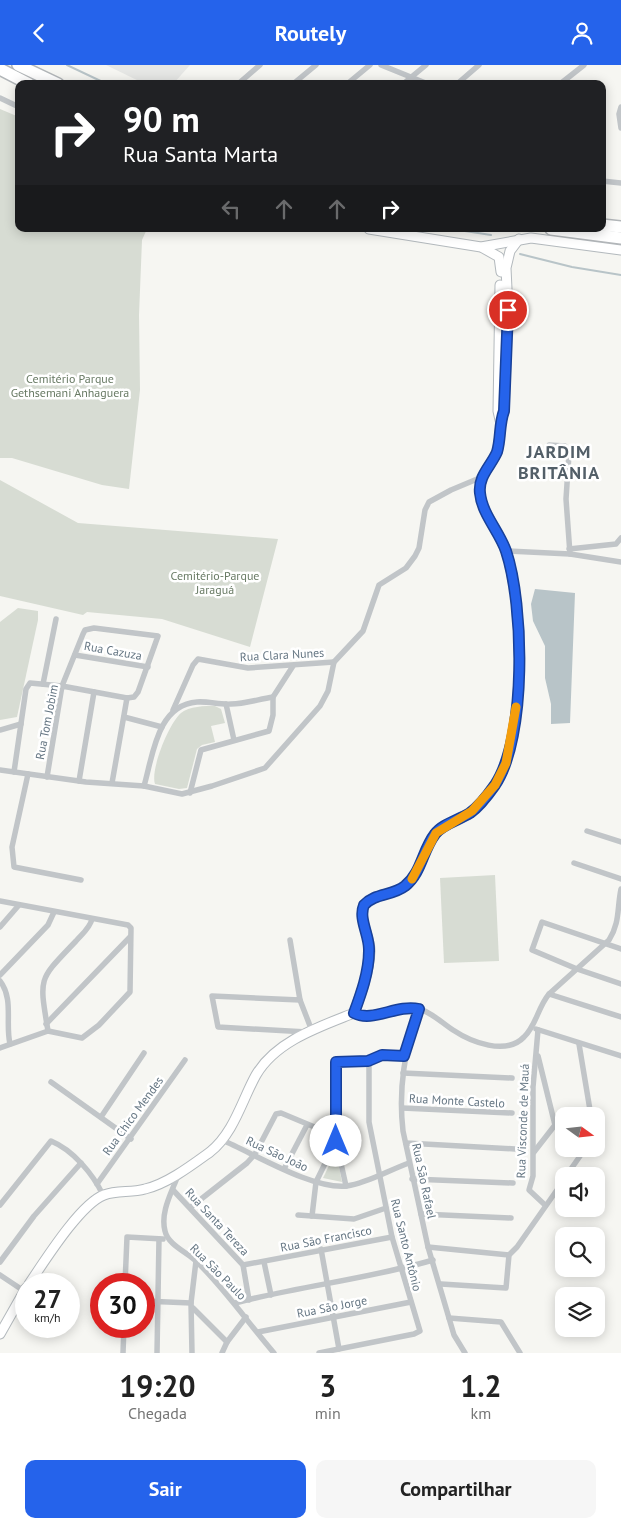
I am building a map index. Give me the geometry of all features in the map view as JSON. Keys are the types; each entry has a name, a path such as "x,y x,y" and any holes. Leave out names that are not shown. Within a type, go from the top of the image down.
{"highway":[{"path":"18,65 50,80"},
{"path":"0,69 21,80"},
{"path":"606,225 621,227"},
{"path":"574,232 621,238"}],"main road":[{"path":"388,232 481,247 531,238 621,250"},
{"path":"500,420 504,411 508,310 506,268 510,251 519,239"},
{"path":"36,1273 85,1208 103,1195 147,1189 178,1173 222,1141 263,1065 274,1053 310,1031 354,1013 369,960 369,945 362,914 364,905 374,897 395,892 412,880 436,833 478,807 495,785 506,763 519,690 520,657 514,593 506,551 482,501 480,492 482,477 498,449 502,263 495,253 481,247"},
{"path":"0,1334 15,1307"}],"street":[{"path":"243,80 260,65"},
{"path":"298,80 316,65"},
{"path":"353,80 370,65"},
{"path":"381,65 418,80"},
{"path":"408,80 426,65"},
{"path":"462,80 479,65"},
{"path":"565,80 584,65"},
{"path":"0,98 15,105"},
{"path":"621,107 619,114 621,129"},
{"path":"606,181 621,183"},
{"path":"549,445 565,446 569,454 566,499 570,552"},
{"path":"0,770 79,781 144,786 182,794 265,768 320,706 328,691 334,662 363,631 379,585 406,568 415,557 419,548 425,510 429,502 482,477"},
{"path":"570,552 616,544 621,538"},
{"path":"506,551 570,552 621,562"},
{"path":"43,684 56,619"},
{"name":"Rua Tom Jobim","path":"47,777 62,686 87,629 157,636 158,638 148,667"},
{"name":"Rua Cazuza","path":"75,655 148,667"},
{"name":"Rua Clara Nunes","path":"173,710 193,665 198,659 242,668 334,662"},
{"path":"190,793 201,749 234,740 263,735 269,731 272,721 273,697 293,666"},
{"path":"14,772 26,689 30,683 62,686 127,698 137,694 148,667"},
{"path":"79,781 94,692"},
{"path":"144,786 162,727 173,710 198,701 226,704 273,697"},
{"path":"112,783 127,698"},
{"path":"226,704 234,740"},
{"path":"124,717 162,727"},
{"path":"0,730 21,724"},
{"path":"28,774 12,847 14,867 81,880"},
{"path":"587,831 621,842"},
{"path":"574,863 621,879"},
{"path":"354,1013 366,1017 397,1008 419,1009 454,1031 491,1046 505,1047 513,1044 525,1037 542,1003 549,994 605,944 616,928 620,916 621,889"},
{"path":"0,901 128,925 131,928 130,991 99,1025 82,1039 48,1031 0,1048"},
{"path":"0,927 19,905"},
{"path":"0,975 48,925 54,912"},
{"path":"48,1031 42,991 45,975 87,929 92,919"},
{"path":"621,949 541,922 532,951 621,984"},
{"path":"46,1024 130,937"},
{"path":"290,940 300,1000 310,1031 218,1027 212,996 300,1000"},
{"path":"0,981 8,996 10,1044"},
{"path":"549,994 621,1017"},
{"name":"Rua São Rafael","path":"419,1009 404,1056 402,1108 406,1143 412,1179 428,1247 441,1284 454,1335 465,1353"},
{"path":"0,1023 8,1029"},
{"path":"531,1027 579,1045 621,1056"},
{"name":"Rua Visconde de Mauá","path":"538,1030 533,1087 533,1175 529,1191 545,1205"},
{"path":"579,1045 589,1107"},
{"path":"533,1152 555,1125 537,1051"},
{"path":"101,1117 144,1053"},
{"path":"346,1186 336,1139 336,1062 368,1061 382,1055 404,1056"},
{"name":"Rua Chico Mendes","path":"97,1184 186,1060"},
{"name":"Rua Santo Antônio","path":"319,1353 418,1333 420,1330 392,1237 368,1118 368,1061"},
{"path":"403,1073 512,1078"},
{"path":"51,1082 131,1139"},
{"name":"Rua Monte Castelo","path":"402,1108 512,1113"},
{"path":"191,1207 234,1175 255,1154 276,1114 281,1113 336,1139"},
{"path":"284,1169 308,1125"},
{"path":"312,1216 316,1182 336,1139"},
{"path":"0,1205 49,1142 54,1141 81,1163 103,1195"},
{"name":"Rua São João","path":"222,1141 316,1182 346,1186 409,1163"},
{"path":"406,1143 515,1149"},
{"path":"0,1262 34,1216 81,1163"},
{"path":"125,1273 127,1237 168,1239 164,1221 178,1173"},
{"path":"412,1179 513,1183"},
{"name":"Rua Santa Tereza","path":"173,1189 243,1265 249,1299"},
{"path":"441,1284 506,1288 509,1255 517,1247 555,1192"},
{"path":"298,1215 354,1219 386,1208"},
{"path":"420,1214 511,1218"},
{"name":"Rua São Francisco","path":"243,1265 392,1237"},
{"path":"157,1353 159,1239"},
{"name":"Rua São Paulo","path":"168,1239 196,1261 235,1303 274,1353"},
{"path":"428,1247 509,1255"},
{"path":"321,1249 339,1349"},
{"path":"235,1303 328,1282 401,1269 432,1260"},
{"path":"192,1353 192,1305 196,1261"},
{"path":"264,1262 271,1295"},
{"path":"0,1275 15,1282"},
{"path":"157,1301 192,1305 227,1342"},
{"name":"Rua São Jorge","path":"258,1332 411,1303"},
{"path":"222,1353 227,1342 246,1317"},
{"path":"449,1318 501,1322 505,1325 520,1353"},
{"path":"123,1353 124,1338"},
{"path":"264,1353 268,1347"}],"shaded area":[{"path":"106,65 190,65 177,80 137,80"},
{"path":"535,589 575,593 570,723 551,724 551,704 545,678 545,646 533,621 531,604"}],"green space":[{"name":"Cemitério Parque Gethsemani Anhaguera","path":"0,109 15,115 15,232 146,232 142,240 139,315 140,390 129,489 102,485 12,458 0,458"},
{"name":"Cemitério-Parque Jaraguá","path":"0,480 78,523 278,539 250,647 162,619 87,612 83,615 0,596"},
{"path":"18,608 38,611 38,620 17,717 0,720 0,622"},
{"path":"215,706 221,709 225,723 211,726 215,742 202,745 197,749 187,788 179,789 155,784 155,768 158,758 166,736 176,718 188,709"},
{"path":"495,875 499,961 444,963 440,878"},
{"path":"336,1151 342,1182 323,1178"}],"waterway":[{"path":"67,65 99,80"},
{"path":"472,232 491,235"},
{"path":"520,254 572,267 621,275"}],"slow traffic":[{"path":"412,879 421,865 430,842 436,833 472,811 482,802 495,785 506,763 512,741 516,707"}],"district":[{"name":"JARDIM BRITÂNIA","path":"559,462"}],"route":[{"path":"336,1141 336,1062 368,1061 378,1055 404,1056 419,1009 412,1007 397,1008 366,1017 361,1017 354,1013 364,981 370,952 362,909 370,899 395,892 412,880 436,833 472,811 482,802 495,785 506,763 512,741 519,690 520,657 514,593 506,551 489,518 480,492 482,477 498,449 500,420 504,411 508,310"}]}
